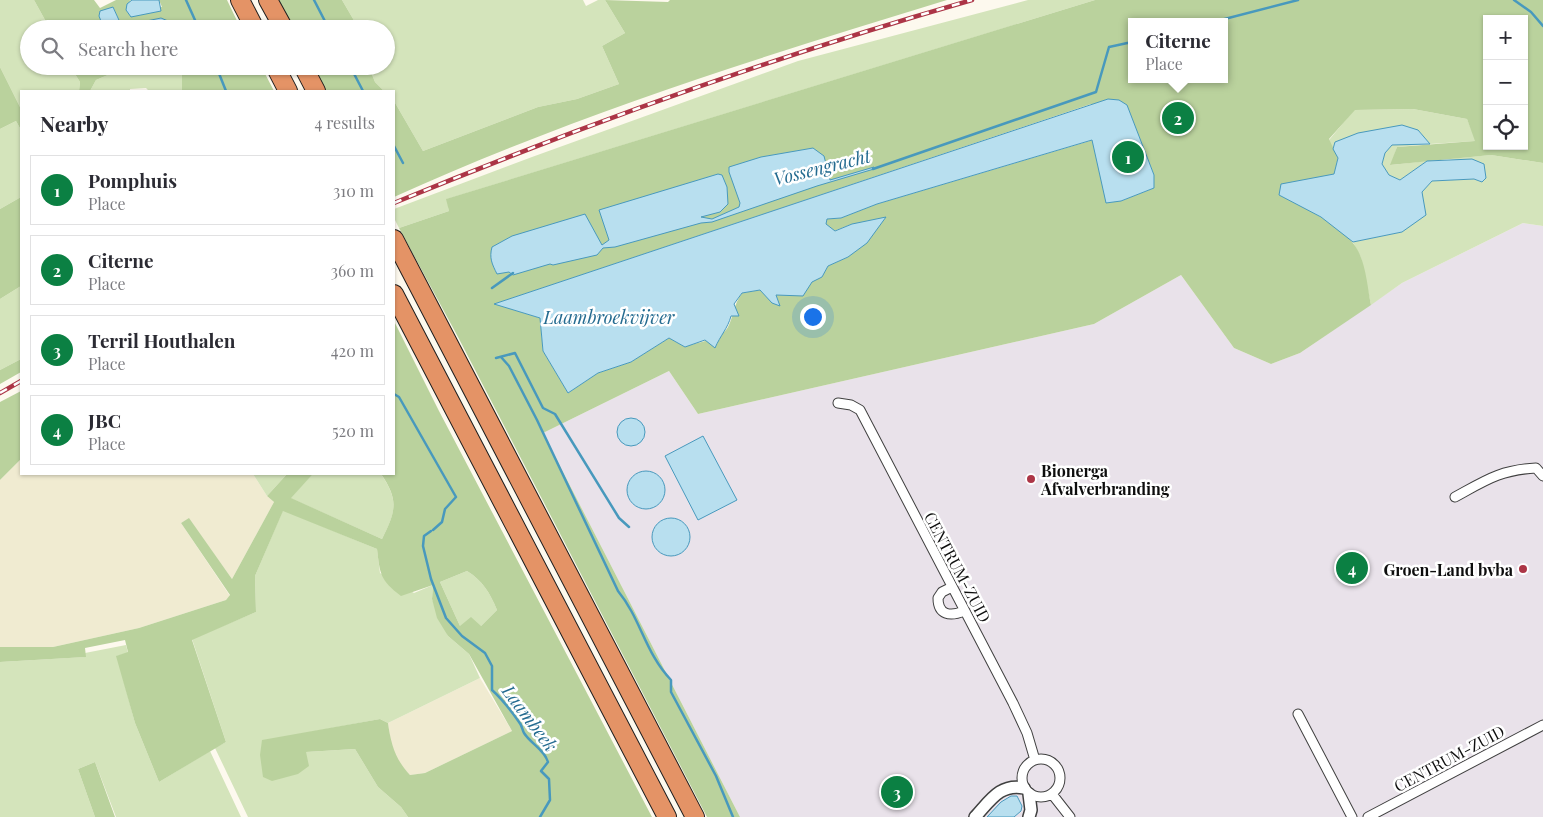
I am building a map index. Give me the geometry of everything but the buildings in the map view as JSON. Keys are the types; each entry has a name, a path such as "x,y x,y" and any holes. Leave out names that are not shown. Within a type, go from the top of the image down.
{"highway":[{"path":"240,0 250,20"},
{"path":"268,0 279,20"},
{"path":"280,75 287,90"},
{"path":"308,75 315,90"},
{"path":"395,242 695,817"},
{"path":"395,296 667,817"}],"street":[{"name":"CENTRUM-ZUID","path":"838,403 851,405 860,410 1013,703 1027,733 1035,760"},
{"path":"1455,497 1496,474 1512,470 1536,468 1543,461"},
{"path":"1536,468 1543,476"},
{"path":"952,587 942,592 938,598 940,609 945,614 951,615 964,611"},
{"path":"1298,714 1352,817"},
{"name":"CENTRUM-ZUID","path":"1368,817 1543,725"},
{"path":"975,817 1002,790 1010,786 1027,791 1042,798 1052,794 1059,785 1058,769 1050,761 1035,760 1023,771 1022,781 1027,791 1032,810 1029,817"},
{"path":"1052,794 1070,817"}],"shaded area":[{"path":"1523,223 1543,226 1543,817 740,817 543,433 669,371 698,414 1094,324 1181,275 1234,348 1271,364 1300,353 1402,283"},
{"path":"20,460 20,475 254,475 267,496 274,502 232,579 189,519 181,523 230,596 226,600 139,628 53,647 0,647 0,480"},
{"path":"480,678 512,731 425,773 410,775 398,762 391,743 388,723"}],"green space":[{"path":"0,0 34,0 45,20 20,20 20,75 76,75 80,82 79,90 20,90 20,107 0,67"},
{"path":"34,0 94,0 100,8 116,0 132,0 129,1 162,7 159,0 227,0 237,20 119,20 113,7 99,16 101,20 45,20"},
{"path":"279,0 342,0 354,20 289,20"},
{"path":"342,0 583,0 586,6 598,0 605,0 625,33 602,46 619,84 577,99 538,107 423,151 395,103 395,90 383,90 375,82 372,75 395,75 395,20 354,20"},
{"path":"605,0 668,2 670,0 947,0 807,43 598,114 529,140 395,197 395,103 423,151 538,107 577,99 619,84 602,46 625,33"},
{"path":"1028,0 1095,0 447,199 449,211 399,228 395,220 395,209 798,61"},
{"path":"1095,0 1543,0 1543,163 1491,155 1390,165 1397,147 1475,141 1467,119 1413,109 1355,110 1329,139 1338,158 1334,174 1279,195 1329,222 1353,243 1361,257 1371,305 1300,353 1271,364 1234,348 1181,275 1094,324 698,414 669,371 543,433 740,817 707,817 458,337 399,228 449,211 446,199","holes":["1091,104 1135,128 1154,175 1154,188 1121,201 1093,140 877,204 841,218 826,219 826,224 834,231 852,224 848,257 828,266 822,277 776,295 779,305 772,302 760,290 742,293 728,327 720,335 685,347 669,338 631,362 598,373 568,393 543,351 540,318 495,304"]},
{"path":"0,67 20,107 20,128 16,121 0,129"},
{"path":"76,75 108,75 96,80 91,90 79,90 80,82"},
{"path":"108,75 182,75 182,90 148,90 146,88 91,90 96,80"},
{"path":"182,75 266,75 273,90 182,90"},
{"path":"318,75 372,75 375,82 383,90 325,90"},
{"path":"1413,109 1467,119 1476,141 1430,144 1418,130 1335,142 1333,149 1329,140 1354,110"},
{"path":"16,121 20,128 20,198 0,209 0,129"},
{"path":"1392,145 1418,145 1397,147 1391,165 1427,161 1400,180 1389,175 1382,164 1385,153"},
{"path":"1491,155 1543,163 1543,226 1523,223 1402,283 1371,305 1361,258 1353,242 1402,232 1422,192 1432,181 1474,179 1482,182 1459,160 1447,159"},
{"path":"20,198 20,287 0,299 0,209"},
{"path":"20,287 20,360 0,370 0,299"},
{"path":"395,323 439,411 652,817 408,817 401,807 378,787 355,749 306,752 309,766 298,774 272,781 263,777 260,755 262,740 380,719 388,723 394,751 410,775 425,773 512,731 469,654 448,636 437,618 432,599 433,585 401,596 382,576 377,549 283,511 255,576 256,612 192,640 226,742 159,782 135,723 116,656 128,652 125,640 85,648 86,657 0,662 0,647 53,647 139,628 226,600 230,595 181,523 189,518 232,579 274,502 267,496 286,475 312,475 291,498 382,539 394,506 387,483 382,475 395,475","holes":["467,571 477,579 492,598 497,610 481,626 471,617 460,626 440,582"]},
{"path":"20,360 20,373 0,384 0,370"},
{"path":"20,392 20,460 0,480 0,402"},
{"path":"254,475 286,475 267,496"},
{"path":"312,475 382,475 391,492 394,506 382,539 290,498"},
{"path":"283,510 377,549 380,573 414,593 433,585 432,599 448,636 469,654 480,678 388,723 380,719 262,741 306,752 355,749 378,787 401,807 408,817 248,817 215,748 226,742 192,639 256,612 255,576"},
{"path":"467,571 485,588 497,610 481,626 460,626 440,582"},
{"path":"126,645 128,653 117,656 135,723 159,782 210,751 241,817 116,817 95,762 78,769 95,817 0,817 0,662 85,657 85,653"},
{"path":"95,762 115,817 95,817 78,769"}],"water":[{"path":"132,0 159,0 161,11 131,17 126,10 127,4"},
{"path":"113,7 119,20 101,20 100,11"},
{"name":"Laambroekvijver","path":"1108,99 1119,100 1127,105 1154,175 1154,188 1121,201 1106,203 1092,140 877,204 841,218 827,219 826,224 835,231 852,224 886,217 867,243 848,257 828,266 822,277 812,282 803,296 776,295 780,306 772,303 760,290 742,293 734,304 739,316 731,316 715,348 705,340 685,347 669,338 631,362 598,373 568,393 543,351 540,318 494,304"},
{"path":"1402,125 1418,130 1430,144 1392,145 1385,153 1382,164 1389,175 1400,180 1427,161 1472,159 1484,164 1486,178 1482,182 1474,179 1432,181 1422,192 1426,215 1402,232 1353,242 1321,217 1279,195 1281,184 1334,174 1338,158 1333,149 1335,142 1358,133"},
{"path":"813,148 824,156 830,180 874,167 874,169 817,186 712,222 701,223 615,247 603,248 597,255 553,265 550,264 513,275 509,272 497,274 492,264 492,247 512,236 585,214 602,245 609,240 599,210 718,174 722,175 727,187 728,204 720,212 701,217 712,219 739,207 740,203 729,167 761,157"},
{"path":"631,418 641,422 645,432 641,442 631,446 621,442 617,432 621,422"},
{"path":"703,436 737,500 698,520 665,456"},
{"path":"646,471 660,476 665,490 660,504 646,509 632,504 627,490 632,476"},
{"path":"671,518 685,523 690,537 685,551 671,556 657,551 652,537 657,523"},
{"path":"1011,796 1017,796 1022,806 1021,811 1014,817 987,817 1001,802"}],"waterway":[{"name":"Laambeek","path":"186,0 195,20"},
{"path":"314,0 324,20"},
{"name":"Vossengracht","path":"1228,18 1298,0"},
{"path":"1514,0 1531,12 1543,26"},
{"name":"Vossengracht","path":"873,169 1096,92 1109,47 1128,43"},
{"name":"Laambeek","path":"220,75 226,90"},
{"path":"355,75 362,90"},
{"path":"395,148 403,163"},
{"name":"Vossengracht","path":"492,288 513,273"},
{"path":"496,358 515,353 543,408 555,414 619,518 629,527"},
{"path":"501,357 509,366 537,420 618,591 632,613 655,659 671,680 671,692 716,776 733,817"},
{"name":"Laambeek","path":"395,395 399,397 456,497 445,509 442,522 433,530"},
{"name":"Laambeek","path":"431,531 424,536 423,546 431,579 446,618 462,636 485,653 492,666 492,690 521,724 524,733 544,754 548,762 541,771 549,779 550,800 540,817"}],"railway":[{"path":"395,203 536,146 680,93 825,44 972,0"},
{"path":"0,393 20,382"}],"place":[{"name":"Citerne","path":"1178,118"},
{"name":"Pomphuis","path":"1128,157"},
{"name":"Bionerga Afvalverbranding","path":"1031,479"},
{"name":"JBC","path":"1352,568"},
{"name":"Groen-Land bvba","path":"1523,569"},
{"name":"Terril Houthalen","path":"897,792"}]}
